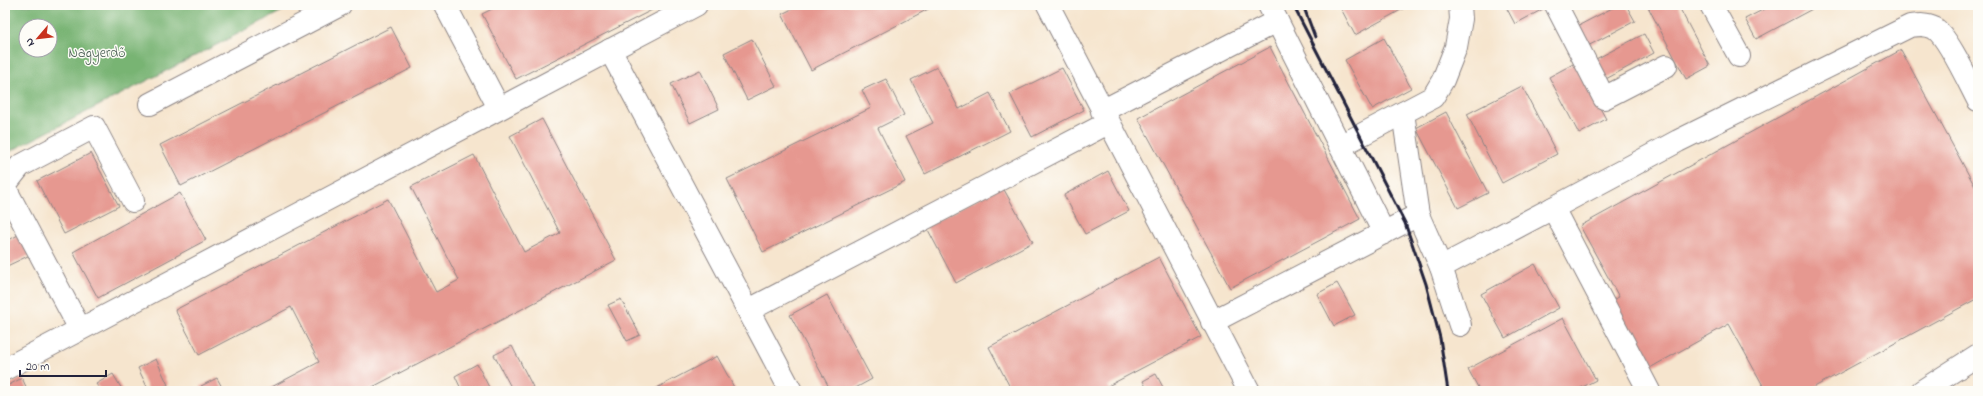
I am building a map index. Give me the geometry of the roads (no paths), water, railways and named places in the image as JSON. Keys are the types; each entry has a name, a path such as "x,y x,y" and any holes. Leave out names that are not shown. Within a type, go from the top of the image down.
{"lane":[{"path":"150,104 340,5"},
{"path":"445,5 499,108"},
{"path":"5,369 696,5"},
{"path":"1048,5 1249,391"},
{"path":"1340,146 1432,97 1443,80 1456,47 1461,19 1460,5"},
{"path":"1556,5 1604,98 1666,66"},
{"path":"1711,5 1739,56"},
{"path":"749,310 1105,117 1273,13 1384,233"},
{"path":"1441,267 1678,141 1910,26 1921,24 1935,28 1944,37 1978,100"},
{"path":"610,50 791,391"},
{"path":"1403,113 1418,215 1441,267 1460,325"},
{"path":"5,185 20,166 94,127 133,201"},
{"path":"5,188 80,329"},
{"path":"1553,208 1649,391"},
{"path":"1212,322 1418,215"},
{"path":"1922,391 1978,355"}],"railway":[{"path":"1293,5 1405,223 1426,284 1440,338 1448,391"},
{"path":"1303,5 1315,37"}],"park label":[{"name":"Nagyerdő","path":"97,53"}]}
